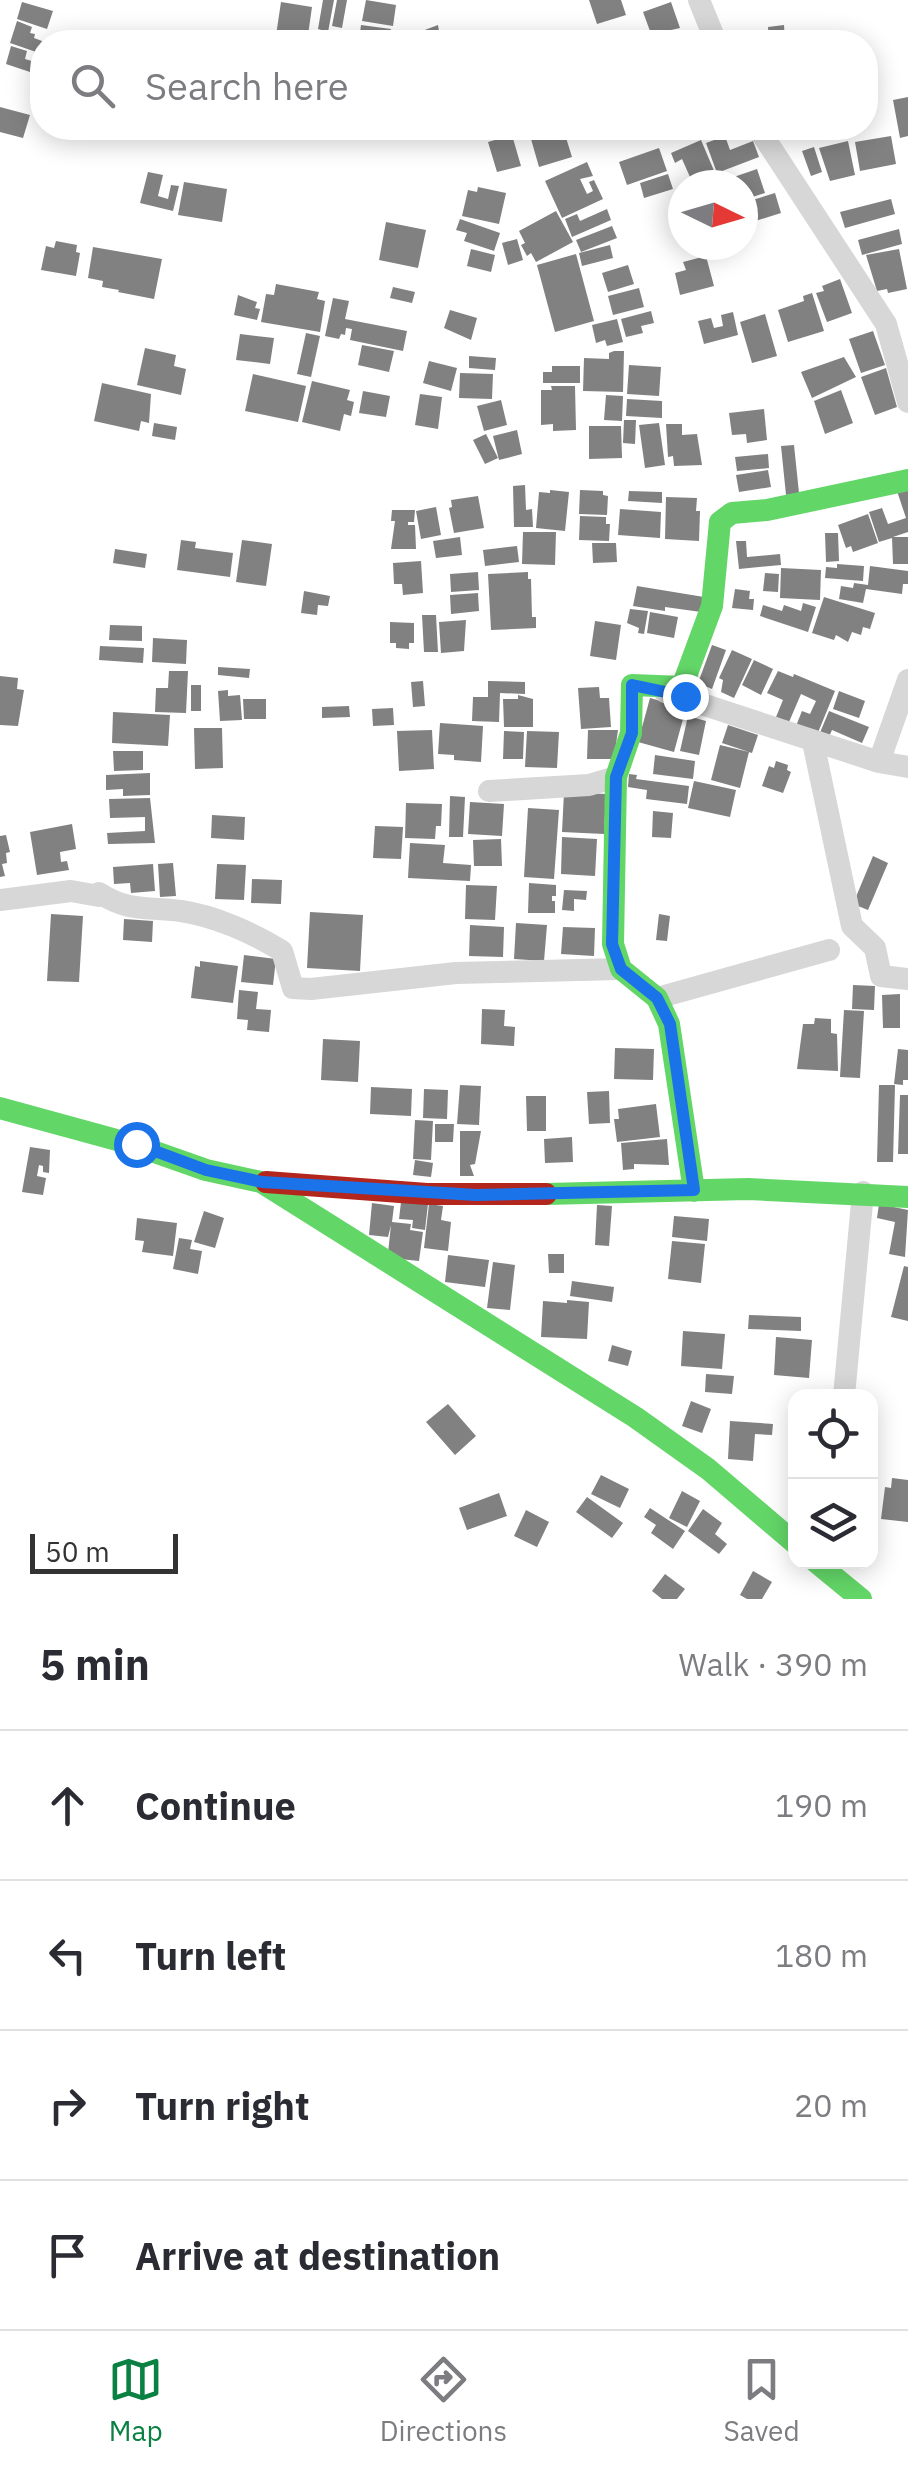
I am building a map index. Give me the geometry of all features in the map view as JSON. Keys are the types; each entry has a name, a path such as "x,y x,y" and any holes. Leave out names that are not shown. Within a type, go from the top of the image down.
{"street":[{"path":"699,0 711,30"},
{"path":"766,140 886,324 908,402"},
{"path":"632,685 682,687 712,606 720,522 732,514 908,480"},
{"path":"879,762 908,680"},
{"path":"632,685 685,696 813,742 908,768"},
{"path":"632,685 632,733 616,777 612,944 621,969 657,998 670,1024 694,1190"},
{"path":"813,742 852,926 875,948 881,976 908,980"},
{"path":"488,790 589,786 616,777"},
{"path":"0,900 71,891 99,894 120,906 184,911 260,936 282,951 293,988 311,990 456,973 621,969"},
{"path":"657,998 829,950"},
{"path":"0,1108 136,1144 206,1170 262,1182 476,1195 694,1190 863,1192 908,1197"},
{"path":"262,1182 635,1416 708,1469 788,1537"},
{"path":"845,1389 863,1192"},
{"path":"824,1569 860,1599"}],"building":[{"path":"323,0 334,0 328,30 318,29"},
{"path":"337,0 347,0 342,28 332,26"},
{"path":"366,0 396,5 393,26 362,21"},
{"path":"589,0 621,0 626,15 597,24"},
{"path":"22,2 53,11 47,29 17,19"},
{"path":"281,2 312,7 309,30 277,30"},
{"path":"671,2 680,28 650,30 643,12"},
{"path":"17,21 32,27 30,50 10,43"},
{"path":"361,25 391,29 391,30 360,30"},
{"path":"784,25 784,30 768,30"},
{"path":"11,46 27,51 25,59 30,60 30,72 6,64"},
{"path":"908,97 908,136 900,138 893,100"},
{"path":"0,107 30,115 23,138 0,132"},
{"path":"891,136 896,164 860,171 855,142"},
{"path":"513,140 521,166 497,172 488,142"},
{"path":"531,140 567,140 572,157 539,167"},
{"path":"701,140 714,170 687,170 682,159 675,163 671,153"},
{"path":"726,140 730,150 753,141 759,157 716,170 706,143"},
{"path":"848,141 855,175 830,181 819,148"},
{"path":"814,147 822,172 811,176 802,151"},
{"path":"659,148 667,171 627,185 619,162"},
{"path":"587,162 593,176 580,179 587,194 593,191 589,182 594,180 603,199 562,218 545,181"},
{"path":"148,172 163,175 158,196 168,199 171,185 179,186 173,211 140,203"},
{"path":"758,172 765,193 758,195"},
{"path":"668,174 668,191 644,198 640,183"},
{"path":"184,182 227,189 222,222 178,215"},
{"path":"478,187 506,193 499,224 462,216 468,190 477,192"},
{"path":"775,193 781,213 758,220 758,198"},
{"path":"891,199 895,214 845,228 840,212"},
{"path":"607,209 611,220 572,237 565,219 577,214 580,221"},
{"path":"556,211 573,242 536,262 531,253 527,256 519,231"},
{"path":"460,219 500,233 494,251 464,241 467,233 456,230"},
{"path":"386,222 426,230 418,268 379,260"},
{"path":"612,226 617,238 581,252 576,240"},
{"path":"899,229 902,244 862,255 858,240"},
{"path":"517,239 523,260 508,265 502,243"},
{"path":"56,241 77,245 76,252 80,253 76,276 41,270 46,246 54,248"},
{"path":"610,245 613,258 582,266 579,253"},
{"path":"93,247 162,259 154,299 102,287 103,281 88,278"},
{"path":"471,249 495,255 491,272 467,266"},
{"path":"899,249 907,289 877,291 866,255"},
{"path":"576,254 594,321 555,332 537,265"},
{"path":"707,260 714,286 680,295 675,273 686,270 683,262"},
{"path":"628,265 634,284 608,292 602,273"},
{"path":"840,279 852,313 827,322 816,293 824,291 822,286"},
{"path":"276,284 319,292 317,299 325,301 320,332 261,322 266,294 274,295"},
{"path":"393,287 415,292 412,303 390,298"},
{"path":"639,288 644,307 613,315 608,296"},
{"path":"812,293 824,331 788,342 778,310 804,301 803,296"},
{"path":"238,295 257,302 257,320 234,315"},
{"path":"333,298 349,301 345,319 407,331 403,351 350,340 352,329 346,328 339,339 325,336"},
{"path":"450,310 477,318 471,340 444,328"},
{"path":"651,311 654,323 641,326 643,333 626,337 621,319"},
{"path":"733,312 738,335 704,344 698,321 711,318 714,328 723,326 721,315"},
{"path":"765,314 777,356 752,363 740,322"},
{"path":"617,319 623,342 607,346 605,340 596,343 592,325"},
{"path":"873,331 885,365 861,373 849,339"},
{"path":"306,333 320,336 311,377 297,374"},
{"path":"240,334 274,338 270,364 236,360"},
{"path":"362,345 394,351 389,372 358,365"},
{"path":"145,348 176,355 174,366 186,369 181,395 137,385"},
{"path":"624,351 623,392 583,391 584,358 609,359 609,353"},
{"path":"469,356 496,358 495,370 469,368"},
{"path":"844,357 856,377 812,398 801,372"},
{"path":"429,361 457,368 451,391 423,383"},
{"path":"629,365 661,367 659,396 627,394"},
{"path":"552,366 580,366 580,383 543,383 543,372 552,372"},
{"path":"886,368 897,407 875,415 861,377"},
{"path":"460,373 493,374 492,399 459,398"},
{"path":"253,374 306,386 298,422 245,411"},
{"path":"312,381 350,390 347,400 354,402 351,416 344,414 340,431 302,422"},
{"path":"102,383 151,394 149,423 141,421 139,431 94,421"},
{"path":"551,386 575,386 576,430 553,431 553,424 541,425 541,390 552,390"},
{"path":"841,390 853,423 825,434 814,401"},
{"path":"363,391 390,396 386,417 359,413"},
{"path":"420,394 442,397 438,429 415,425"},
{"path":"606,395 623,396 622,421 604,420"},
{"path":"627,399 662,401 662,418 626,416"},
{"path":"501,400 507,425 484,431 477,406"},
{"path":"764,409 767,440 747,443 746,434 732,435 729,413"},
{"path":"624,420 636,420 635,444 623,443"},
{"path":"154,423 177,427 175,440 152,436"},
{"path":"659,423 665,465 645,468 639,425"},
{"path":"666,424 682,424 682,435 697,434 702,465 674,466 673,456 668,457"},
{"path":"589,426 621,426 622,458 589,459"},
{"path":"517,430 522,454 499,460 493,436"},
{"path":"486,434 498,458 485,464 473,440"},
{"path":"794,445 799,493 786,495 781,446"},
{"path":"768,454 769,468 737,471 735,457"},
{"path":"768,470 771,487 739,492 736,475"},
{"path":"908,484 908,532 893,537 908,537 908,564 893,564 892,538 879,542 869,512 882,508 888,524 906,518 896,488"},
{"path":"525,485 526,510 532,509 533,527 514,527 513,486"},
{"path":"580,490 603,491 608,496 607,515 579,514"},
{"path":"629,491 662,492 662,503 628,501"},
{"path":"539,492 569,492 565,531 536,528"},
{"path":"478,496 484,528 454,533 451,500"},
{"path":"666,497 697,498 699,541 665,539"},
{"path":"436,507 441,535 421,539 416,511"},
{"path":"620,509 661,512 660,538 618,535"},
{"path":"392,510 415,510 414,522 408,525 415,525 416,549 391,549 395,521 391,521"},
{"path":"868,514 878,543 853,552 851,546 846,548 838,525"},
{"path":"580,516 606,517 606,524 610,524 609,541 579,540"},
{"path":"523,532 556,532 555,565 522,564"},
{"path":"825,533 838,533 839,561 826,562"},
{"path":"460,537 462,555 436,558 433,541"},
{"path":"181,540 196,542 195,548 233,553 230,577 177,570"},
{"path":"242,540 272,544 266,586 236,582"},
{"path":"736,541 746,541 747,557 780,554 781,565 739,569"},
{"path":"592,543 616,543 617,562 593,563"},
{"path":"517,546 519,562 485,566 483,550"},
{"path":"115,549 147,554 145,568 113,563"},
{"path":"421,561 423,593 403,595 402,584 394,584 393,563"},
{"path":"837,564 864,566 863,581 825,578 826,567 837,568"},
{"path":"870,566 908,571 908,584 903,584 902,594 866,589 863,603 839,599 841,586 868,585"},
{"path":"781,568 821,570 820,600 780,598"},
{"path":"478,572 479,590 451,592 450,574"},
{"path":"528,572 536,628 491,630 488,574"},
{"path":"765,573 779,574 778,592 763,591"},
{"path":"637,586 704,597 701,612 633,606"},
{"path":"735,589 750,591 753,610 732,608"},
{"path":"304,591 330,596 328,606 318,605 317,615 301,613"},
{"path":"478,593 479,611 451,614 450,595"},
{"path":"824,597 875,613 870,629 863,627 861,635 852,632 848,642 836,635 834,640 812,633"},
{"path":"803,603 816,607 808,632 760,616 763,605 782,611 784,605 801,611"},
{"path":"630,609 648,611 644,634 627,623"},
{"path":"650,612 678,617 674,638 647,633"},
{"path":"422,615 436,615 438,652 424,652"},
{"path":"466,620 464,651 441,653 439,622"},
{"path":"595,621 621,625 616,660 590,656"},
{"path":"390,622 414,623 414,643 409,643 409,649 390,643"},
{"path":"110,625 142,626 142,641 109,640"},
{"path":"153,638 187,640 186,664 152,662"},
{"path":"712,645 726,650 712,689 698,683"},
{"path":"100,646 144,648 143,663 99,660"},
{"path":"732,650 752,659 734,698 721,692 723,680 719,678"},
{"path":"754,660 773,669 761,695 742,685"},
{"path":"218,667 250,669 249,678 218,675"},
{"path":"169,671 188,671 186,713 155,712 156,688 168,688"},
{"path":"778,671 835,691 817,735 796,726 802,711 810,714 816,701 801,694 789,722 776,717 783,700 767,693"},
{"path":"0,676 18,678 17,689 24,690 18,726 0,725"},
{"path":"423,681 425,706 413,707 411,682"},
{"path":"488,681 525,682 525,694 500,693 499,722 472,721 473,697 488,697"},
{"path":"191,685 201,685 201,711 191,711"},
{"path":"599,687 600,698 609,698 611,727 581,729 578,688"},
{"path":"228,690 228,696 240,695 242,720 220,721 218,691"},
{"path":"839,691 865,701 859,718 833,709"},
{"path":"518,695 533,699 533,727 504,727 503,699 518,699"},
{"path":"650,698 686,708 674,752 638,742"},
{"path":"243,699 266,699 266,719 244,719"},
{"path":"349,706 350,717 322,718 322,707"},
{"path":"393,708 394,725 373,726 372,709"},
{"path":"829,711 869,727 862,743 832,730 828,739 819,735"},
{"path":"113,712 170,715 168,746 112,743"},
{"path":"688,716 706,721 699,755 680,751"},
{"path":"440,723 483,726 481,762 438,754"},
{"path":"728,725 758,735 752,753 722,743"},
{"path":"194,728 222,728 223,768 195,769"},
{"path":"432,730 434,769 399,771 397,731"},
{"path":"588,730 618,730 614,759 587,759"},
{"path":"504,731 524,732 523,759 503,759"},
{"path":"527,731 559,732 557,768 525,767"},
{"path":"720,745 749,752 740,788 711,780"},
{"path":"113,751 143,751 143,770 114,771"},
{"path":"655,755 695,761 693,779 653,774"},
{"path":"776,761 788,765 791,772 783,793 762,786 769,766 774,768"},
{"path":"150,773 150,795 123,796 123,789 106,790 106,775"},
{"path":"629,774 637,775 636,779 689,786 687,804 646,799 647,790 628,787"},
{"path":"694,781 736,790 730,817 688,808"},
{"path":"564,792 606,794 604,834 562,832"},
{"path":"450,796 465,797 463,837 449,837"},
{"path":"150,798 155,843 108,844 107,833 145,831 145,817 110,818 109,799"},
{"path":"470,802 504,804 502,836 468,834"},
{"path":"406,803 442,804 441,826 436,826 435,839 405,838"},
{"path":"528,808 559,810 554,879 524,877"},
{"path":"653,811 673,813 671,838 652,837"},
{"path":"212,815 245,817 244,840 211,838"},
{"path":"72,824 76,849 60,852 61,862 67,861 69,870 37,875 30,832"},
{"path":"375,826 403,827 401,859 373,858"},
{"path":"6,835 10,852 6,853 7,863 2,864 5,876 0,877 0,836"},
{"path":"562,837 597,839 595,876 561,874"},
{"path":"501,839 502,866 474,866 473,840"},
{"path":"410,843 445,845 443,863 471,865 470,881 408,878"},
{"path":"873,856 888,863 868,910 853,904"},
{"path":"173,863 176,896 160,897 158,864"},
{"path":"153,864 155,891 131,893 130,883 114,884 113,867"},
{"path":"217,864 246,865 244,900 215,899"},
{"path":"252,879 282,880 281,904 251,903"},
{"path":"529,883 556,885 556,896 552,896 555,913 528,913"},
{"path":"466,885 497,886 495,920 465,919"},
{"path":"564,890 587,891 586,900 574,899 574,911 562,910"},
{"path":"310,912 363,915 360,971 307,968"},
{"path":"51,914 83,916 79,982 47,981"},
{"path":"659,914 670,916 667,941 656,940"},
{"path":"124,919 153,921 152,942 123,940"},
{"path":"516,923 547,925 544,961 514,959"},
{"path":"470,925 504,927 503,957 469,956"},
{"path":"563,927 595,928 594,956 561,954"},
{"path":"244,955 276,959 273,985 241,982"},
{"path":"200,961 238,966 233,1003 191,998 195,966 200,967"},
{"path":"853,985 875,986 874,1010 852,1009"},
{"path":"239,990 258,992 256,1009 271,1010 269,1032 247,1030 248,1020 237,1019"},
{"path":"900,994 900,1028 883,1028 882,995"},
{"path":"482,1009 505,1010 504,1026 515,1027 514,1046 481,1044"},
{"path":"844,1010 864,1011 860,1078 840,1077"},
{"path":"815,1018 831,1019 831,1033 837,1034 838,1071 797,1069 803,1024 814,1024"},
{"path":"323,1039 360,1041 358,1082 321,1080"},
{"path":"615,1048 654,1049 653,1080 614,1079"},
{"path":"898,1049 908,1050 908,1080 903,1080 903,1085 894,1084"},
{"path":"460,1085 481,1086 479,1125 457,1124"},
{"path":"879,1085 895,1085 893,1162 877,1162"},
{"path":"371,1087 412,1089 411,1116 370,1114"},
{"path":"424,1089 448,1090 447,1119 423,1118"},
{"path":"609,1091 610,1123 589,1124 587,1092"},
{"path":"900,1095 908,1095 908,1154 898,1154"},
{"path":"526,1096 546,1096 546,1131 527,1131"},
{"path":"656,1104 660,1137 617,1142 614,1119 619,1119 618,1109"},
{"path":"415,1120 433,1121 431,1160 413,1159"},
{"path":"435,1124 454,1124 453,1142 435,1142"},
{"path":"460,1131 481,1131 475,1164 470,1165 474,1176 460,1176"},
{"path":"572,1137 573,1162 545,1163 544,1139"},
{"path":"667,1139 669,1165 634,1164 634,1169 623,1170 621,1143"},
{"path":"30,1147 50,1150 49,1173 39,1165 37,1176 46,1178 43,1195 22,1192"},
{"path":"415,1160 433,1163 431,1177 413,1175"},
{"path":"401,1202 428,1204 425,1230 412,1228 413,1220 399,1219"},
{"path":"372,1203 394,1206 392,1222 411,1224 410,1230 423,1232 419,1261 388,1253 391,1225 388,1237 369,1235"},
{"path":"429,1204 443,1206 441,1220 451,1222 448,1251 424,1248"},
{"path":"879,1204 908,1210 905,1257 889,1254 895,1222 877,1218"},
{"path":"597,1205 612,1206 609,1246 595,1245"},
{"path":"204,1211 224,1218 215,1248 194,1242"},
{"path":"674,1216 709,1219 707,1241 672,1237"},
{"path":"137,1218 177,1223 173,1256 142,1252 144,1241 135,1240"},
{"path":"179,1238 192,1240 190,1249 202,1251 198,1274 173,1269"},
{"path":"672,1241 705,1244 701,1283 668,1279"},
{"path":"548,1254 564,1254 564,1273 549,1273"},
{"path":"448,1255 489,1260 485,1287 445,1282"},
{"path":"493,1262 515,1265 510,1310 487,1308"},
{"path":"904,1266 908,1267 908,1321 891,1317"},
{"path":"572,1281 614,1287 612,1302 570,1296"},
{"path":"543,1301 589,1302 587,1339 541,1337"},
{"path":"749,1315 801,1317 801,1331 748,1329"},
{"path":"683,1331 725,1334 722,1369 681,1366"},
{"path":"776,1337 812,1340 809,1378 774,1375"},
{"path":"612,1345 632,1351 628,1366 608,1361"},
{"path":"706,1374 734,1376 732,1394 705,1392"},
{"path":"691,1401 711,1409 702,1433 682,1426"},
{"path":"448,1404 476,1436 455,1455 426,1422"},
{"path":"730,1421 773,1424 772,1435 755,1434 753,1461 728,1459"},
{"path":"601,1475 629,1489 620,1508 591,1494"},
{"path":"892,1478 908,1480 908,1522 881,1519 885,1487 891,1488"},
{"path":"682,1491 700,1501 687,1527 669,1518"},
{"path":"499,1493 507,1516 467,1530 459,1508"},
{"path":"587,1497 623,1523 612,1538 576,1512"},
{"path":"650,1508 685,1531 673,1549 651,1533 656,1525 644,1517"},
{"path":"703,1509 722,1523 715,1534 727,1544 719,1554 688,1531"},
{"path":"526,1510 549,1522 537,1547 514,1536"},
{"path":"753,1571 772,1582 762,1599 740,1595"},
{"path":"665,1574 685,1589 677,1599 662,1599 652,1591"}],"traffic: fast":[{"path":"694,1191 669,1024 657,998 621,969 613,944 616,777 631,733 632,685 682,687 712,606 720,522 732,513 767,510 908,480"},
{"path":"0,1108 135,1145 206,1170 261,1182 635,1417 708,1469 788,1537"},
{"path":"546,1194 748,1189 908,1197"},
{"path":"825,1569 861,1599"}],"traffic: jam":[{"path":"266,1182 427,1194 546,1194"}],"route":[{"path":"136,1144 206,1170 262,1182 476,1195 694,1190 670,1024 657,998 621,969 612,944 616,777 632,733 632,685 685,696"}]}
